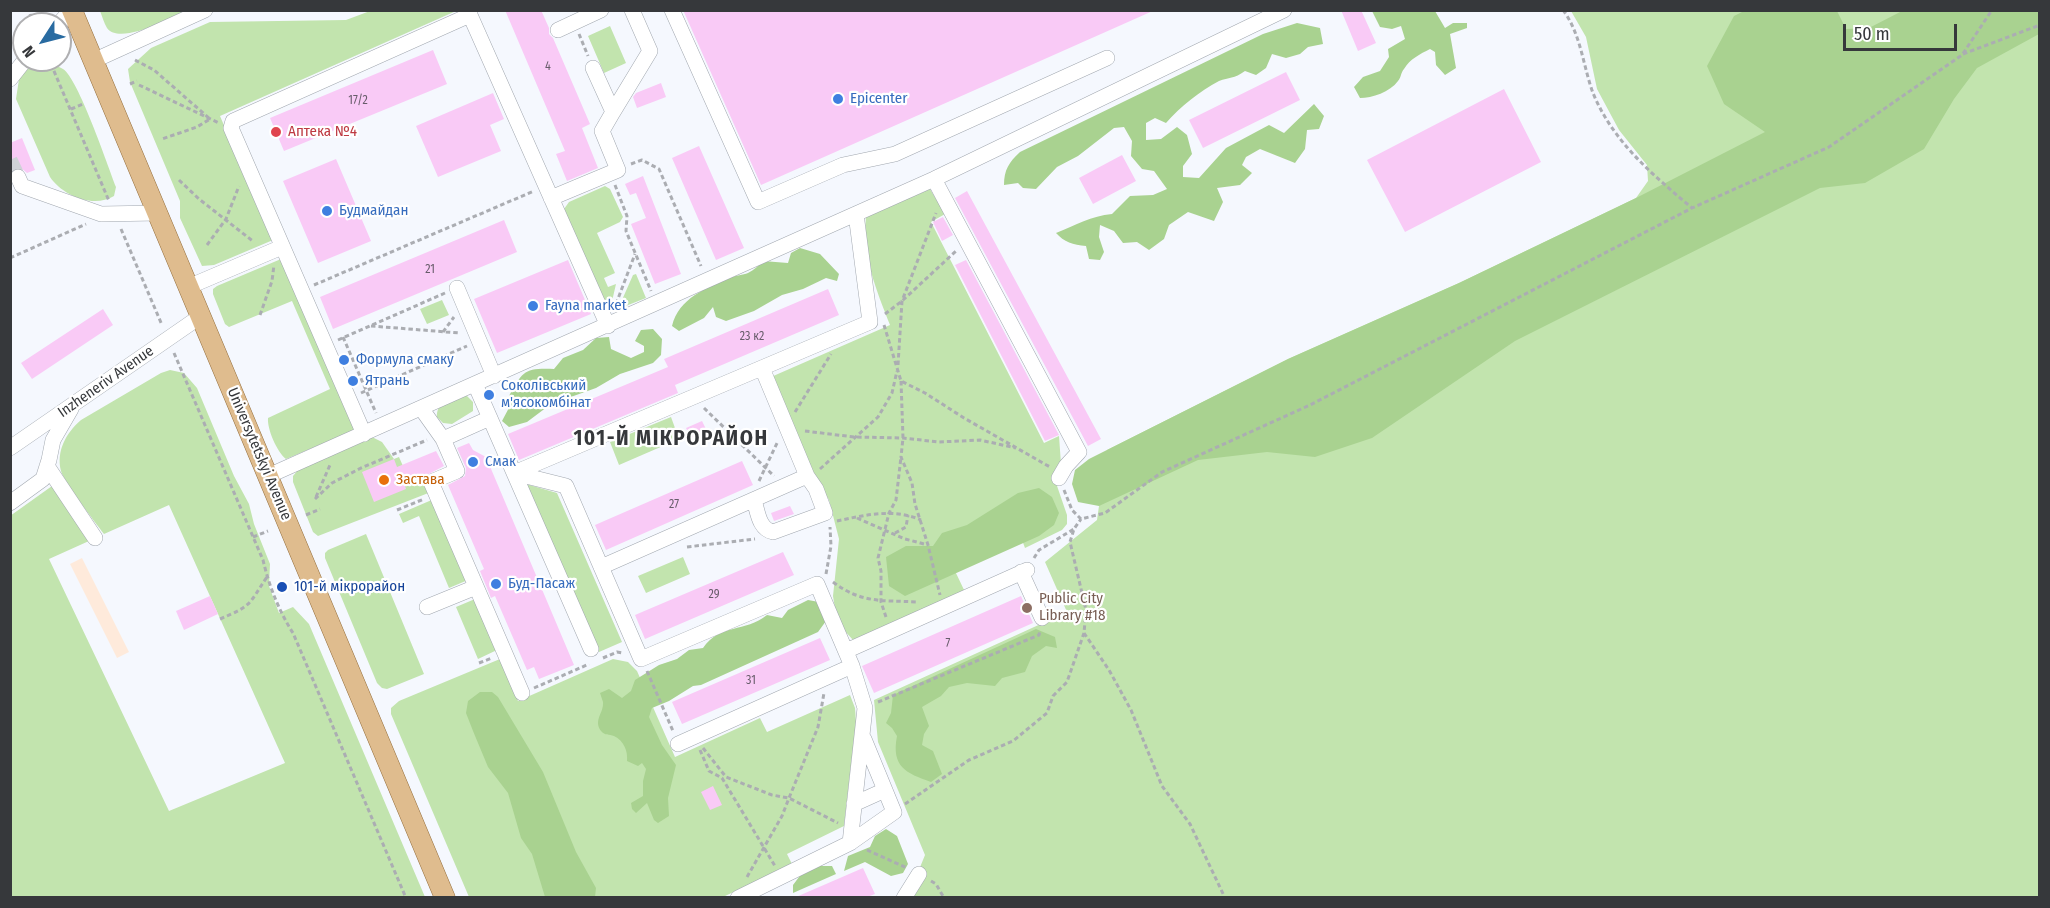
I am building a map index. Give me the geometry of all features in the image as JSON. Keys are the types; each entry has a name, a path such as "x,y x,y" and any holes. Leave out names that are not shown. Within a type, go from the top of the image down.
{"main road":[{"name":"Universytetskyi Avenue","path":"71,10 445,897"}],"street":[{"path":"93,61 205,10"},
{"path":"558,30 601,10"},
{"path":"549,192 614,172 602,131 650,51 632,10"},
{"path":"672,10 758,202 843,165 895,154 1107,58"},
{"path":"268,476 856,214 1284,10"},
{"path":"364,434 301,290 276,249 248,167 231,128 233,121 469,13 608,326"},
{"path":"593,68 613,112"},
{"path":"18,177 22,186 108,214 157,213"},
{"path":"934,178 1079,452 1059,478"},
{"path":"514,473 870,322 856,214"},
{"path":"188,286 276,249"},
{"path":"457,288 494,376"},
{"name":"Inzheneriv Avenue","path":"10,448 201,316"},
{"path":"754,500 762,526 766,531 773,532 825,513 762,368"},
{"path":"475,384 591,649"},
{"path":"10,503 43,479 53,440 73,404"},
{"path":"420,408 442,437 457,471 431,482 522,693"},
{"path":"442,437 490,418"},
{"path":"47,466 95,538"},
{"path":"514,473 566,486 641,659 817,584 852,666 865,708 850,843"},
{"path":"601,567 783,487 811,482"},
{"path":"846,651 1024,571 1042,618"},
{"path":"427,607 476,587"},
{"path":"678,744 852,666"},
{"path":"738,897 850,843 894,812 863,736"},
{"path":"855,804 885,790"},
{"path":"904,897 920,874"}],"path":[{"path":"1563,10 1572,22 1593,93 1607,121 1638,161 1692,208"},
{"path":"1962,55 1992,10"},
{"path":"574,22 593,68"},
{"path":"894,812 969,760 1013,741 1047,713 1053,696 1066,682 1084,633 1086,610 1070,542 1074,529 1081,519 1105,513 1162,472 1310,405 1692,208 1829,147 1962,55 2040,25"},
{"path":"135,60 154,70 210,118"},
{"path":"54,72 108,214 168,339 263,560 267,577 285,620 293,633 406,897"},
{"path":"130,84 138,83 231,128"},
{"path":"70,109 83,104"},
{"path":"162,139 197,127 210,118"},
{"path":"656,304 626,231 627,216 614,172 642,160 659,169 708,280"},
{"path":"207,245 226,219 248,167"},
{"path":"179,180 198,200 226,219 246,237 276,249 272,281 260,315"},
{"path":"301,290 549,192"},
{"path":"811,482 819,470 878,417 892,393 897,368 902,301 943,196"},
{"path":"10,258 108,214"},
{"path":"886,634 886,616 881,602 881,571 878,558 889,513 896,500 903,438 901,381 882,316 902,301 967,240"},
{"path":"608,326 635,253"},
{"path":"325,345 457,288"},
{"path":"370,326 478,338"},
{"path":"343,338 381,426"},
{"path":"348,398 478,338"},
{"path":"901,381 1050,467 1059,478 1072,510 1081,519"},
{"path":"693,397 765,466 783,487"},
{"path":"787,428 854,437 903,438 939,442 980,440 1021,449"},
{"path":"340,444 315,499 332,483 361,468 442,437"},
{"path":"901,458 912,483 915,504 928,545 942,608"},
{"path":"397,510 436,494"},
{"path":"306,515 320,509"},
{"path":"825,513 831,532 831,546 825,576 844,590 863,598 881,602 924,602 942,608"},
{"path":"895,533 906,527 908,514"},
{"path":"855,517 905,539 928,545"},
{"path":"1024,571 1039,550 1074,529"},
{"path":"253,537 268,531"},
{"path":"220,619 248,606 267,577"},
{"path":"865,708 1039,635 1042,618"},
{"path":"1084,633 1109,670 1131,710 1162,786 1190,824 1225,897"},
{"path":"522,693 617,652 641,659 678,744"},
{"path":"747,877 789,798 818,727 828,677"},
{"path":"694,737 726,777 772,795 789,798 844,826 850,843 920,874 936,884 944,897"},
{"path":"694,737 709,771 722,778 780,877"}],"shaded area":[{"path":"82,558 129,652 117,658 70,564"}],"green space":[{"path":"100,11 187,11 159,24 123,34 114,33 107,28"},
{"path":"370,11 456,11 220,116 273,240 214,265 202,266 180,218 180,201 130,82 128,69 151,48 210,22 346,20"},
{"path":"1372,11 1435,11 1445,28 1453,23 1467,23 1467,28 1450,34 1456,68 1445,75 1436,65 1435,52 1430,49 1409,62 1395,85 1375,96 1360,98 1354,87 1363,77 1380,71 1389,57 1388,49 1405,39 1401,26 1392,29 1380,27"},
{"path":"1571,11 2039,11 2039,897 908,897 925,855 878,742 874,700 1067,612 1045,562 1097,520 1107,450 1288,359 1459,283 1636,198 1648,181 1647,165 1619,130 1597,89 1586,37"},
{"path":"1744,11 1837,11 1846,29 1869,28 1902,11 2039,11 2039,34 1977,68 1954,99 1924,149 1865,183 1820,188 1515,341 1372,438 1315,457 1267,452 1198,460 1099,506 1078,502 1072,484 1075,470 1089,459 1288,359 1459,283 1636,198 1765,132 1724,104 1707,66 1734,16"},
{"path":"1297,23 1320,28 1323,44 1308,47 1300,54 1286,58 1272,54 1266,68 1256,75 1245,71 1235,77 1219,81 1191,100 1166,123 1155,118 1146,123 1146,140 1161,139 1177,127 1187,135 1192,154 1183,166 1183,177 1199,178 1226,148 1269,125 1284,133 1314,104 1324,116 1319,129 1307,130 1305,149 1295,163 1260,149 1246,157 1242,165 1252,173 1240,185 1217,188 1223,202 1214,221 1188,212 1169,225 1164,239 1149,250 1137,242 1123,243 1114,231 1100,225 1099,237 1104,252 1100,260 1089,259 1086,246 1062,239 1056,233 1090,219 1112,214 1130,196 1153,195 1167,189 1154,171 1142,169 1131,156 1132,141 1124,127 1114,128 1078,156 1057,167 1036,189 1023,188 1018,183 1004,185 1008,167 1020,152 1263,34"},
{"path":"610,26 626,63 604,73 588,36"},
{"path":"24,72 66,72 69,76 84,105 116,187 114,196 106,200 88,200 70,194 55,184 16,99 19,79"},
{"path":"605,186 610,189 623,217 620,222 597,233 615,273 604,278 608,287 616,284 613,297 607,306 564,209 569,202"},
{"path":"930,189 945,214 931,222 1044,443 1059,436 1061,464 1056,483 1067,515 1067,524 1062,530 1025,548 1022,540 955,571 965,592 853,640 843,629 836,615 833,596 839,539 829,500 811,472 771,377 890,325 868,259 866,217"},
{"path":"800,248 820,254 839,274 837,281 826,278 803,289 782,295 754,311 726,321 716,317 713,307 704,318 679,331 672,326 681,308 695,295 732,277 748,273 763,261 788,263 791,253"},
{"path":"281,259 355,430 286,459 273,440 268,418 330,389 292,301 229,327 225,324 213,294 213,289 217,286"},
{"path":"636,274 646,298 618,309 633,275"},
{"path":"442,300 449,315 427,324 420,309"},
{"path":"653,329 662,339 661,355 653,363 620,374 596,388 551,404 527,422 509,427 502,421 511,404 509,396 521,376 536,369 554,369 563,358 583,350 596,338 609,337 611,349 631,358 644,352 644,346 635,341 641,330"},
{"path":"170,370 184,373 197,388 234,476 249,504 254,524 270,564 269,586 279,613 293,607 309,624 425,897 11,897 10,516 52,486 89,541 49,559 169,811 285,763 169,505 104,534 61,471 60,456 63,443 81,420"},
{"path":"460,395 467,396 473,402 473,411 452,424 443,423 437,417 439,408"},
{"path":"671,417 679,439 619,465 610,442"},
{"path":"372,437 382,442 394,459 399,457 410,482 424,476 431,492 318,536 313,532 293,482 293,476 298,470"},
{"path":"526,484 557,493 622,642 599,652"},
{"path":"1039,488 1052,497 1059,513 1054,525 1039,536 905,596 889,586 886,557 906,546 933,546 942,533 967,525 1018,493"},
{"path":"434,499 468,580 449,588 419,516 403,523 399,514"},
{"path":"366,534 424,674 387,689 377,683 325,558 328,550"},
{"path":"683,557 690,574 646,593 638,576"},
{"path":"475,599 497,650 478,659 456,607"},
{"path":"808,600 819,602 826,621 818,632 701,685 693,686 669,701 652,708 649,717 662,745 676,765 668,798 669,816 658,823 654,820 647,803 636,813 631,803 643,796 646,769 642,763 638,766 627,761 623,743 614,736 601,731 598,723 603,706 600,693 609,689 622,698 631,691 635,680 659,665 677,659 689,650 703,648 710,640 725,631 759,621 767,615 782,618 788,610"},
{"path":"1036,629 1055,637 1057,648 1046,646 1032,656 1025,672 1002,678 995,686 967,683 949,687 941,696 922,707 929,726 924,734 922,745 933,751 942,774 931,782 902,767 896,755 897,736 886,723 891,713 893,695"},
{"path":"500,659 518,701 613,659 628,662 637,671 675,757 760,718 767,732 850,695 855,708 856,722 844,826 787,854 792,864 723,897 469,897 391,714 391,708 399,701"},
{"path":"480,692 492,692 498,697 543,772 576,852 596,888 595,897 545,897 532,854 521,838 508,793 488,767 466,713 468,701"},
{"path":"886,829 897,836 908,864 903,873 891,876 865,862 844,871 848,856 870,847 875,836"},
{"path":"815,866 832,866 836,874 793,893 793,885 802,873"}],"building":[{"path":"505,10 541,10 549,28 549,34 553,38 590,124 582,128 598,168 567,181 556,154 565,151"},
{"name":"Epicenter","path":"683,10 1155,10 761,185"},
{"path":"1341,10 1361,10 1376,43 1358,51"},
{"path":"433,50 447,84 284,151 270,118"},
{"path":"1286,72 1300,100 1203,148 1189,120"},
{"path":"661,83 666,97 637,108 633,97 636,93"},
{"path":"1504,89 1541,162 1405,232 1367,160"},
{"path":"493,93 504,119 490,125 501,151 438,177 416,126"},
{"path":"22,138 35,170 27,173 20,167 10,171 10,143"},
{"path":"699,146 744,248 716,260 672,158"},
{"path":"1122,155 1136,181 1093,204 1079,178"},
{"name":"Будмайдан","path":"336,159 371,241 318,263 283,181"},
{"path":"643,176 681,274 655,284 631,224 646,218 636,193 630,195 625,184"},
{"path":"967,191 1101,439 1088,446 955,198"},
{"path":"943,217 953,235 942,241 933,222"},
{"path":"504,220 517,252 333,329 320,297"},
{"name":"Fayna market","path":"568,260 591,314 497,353 474,299"},
{"path":"966,260 1059,435 1045,441 955,265"},
{"path":"828,289 839,315 675,385 678,393 519,460 508,434 668,367 664,359"},
{"path":"103,309 113,325 32,379 21,363"},
{"path":"702,421 707,431 691,438 686,428"},
{"path":"469,443 473,450 486,457 574,665 539,679 534,667 527,670 495,596 491,598 480,571 484,569 448,485 465,476 466,468 457,448"},
{"path":"436,451 444,466 423,477 404,483 406,489 374,502 362,472 394,459 397,467"},
{"path":"742,461 753,485 606,550 595,525"},
{"path":"790,506 794,514 774,521 771,513"},
{"path":"783,552 794,575 645,639 635,615"},
{"path":"210,596 218,614 184,630 176,611"},
{"path":"1021,596 1033,623 874,693 862,666"},
{"path":"820,638 830,660 682,724 672,702"},
{"path":"713,786 722,805 710,810 701,792"},
{"path":"863,868 875,894 867,897 796,897"}],"tunnel":[{"path":"10,160 18,177"}],"place":[{"name":"Epicenter","path":"838,99"},
{"name":"Аптека №4","path":"276,132"},
{"name":"Будмайдан","path":"327,211"},
{"name":"Fayna market","path":"533,306"},
{"name":"Формула смаку","path":"344,360"},
{"name":"Ятрань","path":"353,381"},
{"name":"Соколівський м'ясокомбінат","path":"489,395"},
{"name":"Смак","path":"473,462"},
{"name":"Застава","path":"384,480"},
{"name":"Буд-Пасаж","path":"496,584"},
{"name":"101-й мікрорайон","path":"282,587"},
{"name":"Public City Library #18","path":"1027,608"}],"district":[{"name":"101-Й МІКРОРАЙОН","path":"671,439"}]}
